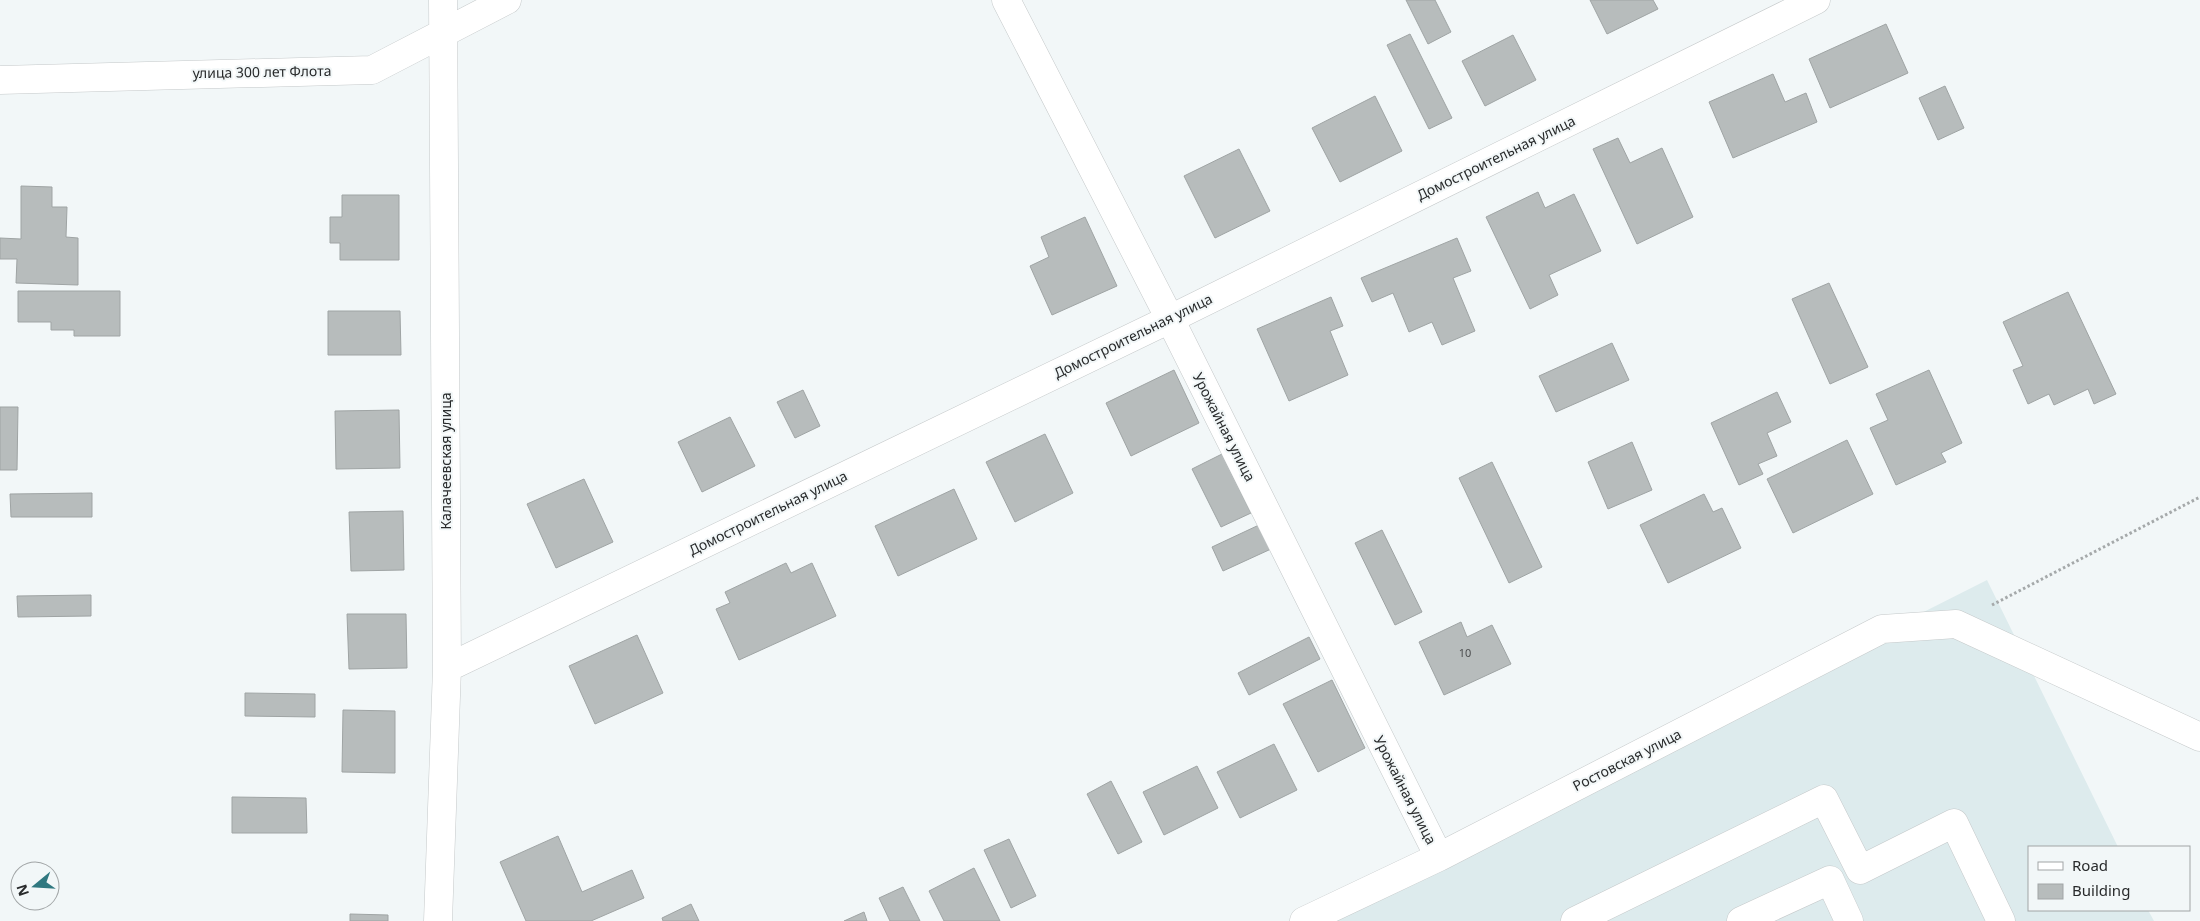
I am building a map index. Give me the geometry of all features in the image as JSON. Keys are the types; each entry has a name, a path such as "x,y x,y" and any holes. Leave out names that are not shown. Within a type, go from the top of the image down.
{"street":[{"name":"Калачеевская улица","path":"438,921 447,668 443,0"},
{"name":"улица 300 лет Флота","path":"0,80 372,70 507,0"},
{"name":"Урожайная улица","path":"1006,0 1170,319 1439,857"},
{"name":"Домостроительная улица","path":"447,668 1170,319 1816,0"},
{"name":"Ростовская улица","path":"1304,921 1439,857 1882,629 1956,624"},
{"path":"1956,624 2200,737"},
{"path":"1575,921 1824,799 1860,870 1954,823 2001,921"},
{"path":"1741,921 1830,880 1849,921"}],"path":[{"path":"1956,624 2200,497"}],"shaded area":[{"path":"1987,580 2118,846 2028,846 2028,911 2149,911 2154,921 1312,921"}],"building":[{"path":"1406,0 1435,0 1451,32 1428,44"},
{"path":"1590,0 1653,0 1658,9 1607,34"},
{"path":"1886,24 1908,73 1830,108 1809,59"},
{"path":"1410,34 1452,118 1429,129 1387,45"},
{"path":"1513,35 1536,80 1485,106 1462,61"},
{"path":"1773,74 1785,102 1806,93 1817,122 1733,158 1709,102"},
{"path":"1945,86 1964,128 1938,140 1919,98"},
{"path":"1375,96 1402,151 1340,182 1312,128"},
{"path":"1618,138 1630,163 1662,148 1693,217 1637,244 1593,149"},
{"path":"1239,149 1270,211 1215,238 1184,176"},
{"path":"21,186 52,187 52,207 67,207 66,237 78,238 78,285 16,283 17,259 0,259 0,238 21,239"},
{"path":"1538,192 1545,208 1574,194 1601,251 1549,275 1558,295 1530,309 1486,217"},
{"path":"342,195 399,195 399,260 340,260 340,243 330,243 330,217 342,217"},
{"path":"1085,217 1117,286 1052,315 1030,266 1049,257 1041,237"},
{"path":"1457,238 1471,271 1453,278 1475,331 1442,345 1432,322 1409,332 1393,293 1372,302 1361,278"},
{"path":"1829,283 1868,367 1830,384 1792,299"},
{"path":"18,291 120,291 120,336 74,336 74,330 51,330 51,322 18,322"},
{"path":"2068,292 2116,394 2094,404 2088,389 2054,405 2049,394 2028,404 2013,370 2023,366 2003,322"},
{"path":"1331,297 1343,326 1330,331 1348,375 1289,401 1257,329"},
{"path":"328,311 400,311 401,355 328,355"},
{"path":"1612,343 1629,380 1556,412 1539,376"},
{"path":"1174,370 1199,423 1131,456 1106,403"},
{"path":"1929,370 1962,443 1941,453 1946,462 1896,485 1870,428 1888,420 1876,394"},
{"path":"803,390 820,426 795,438 777,402"},
{"path":"1777,392 1791,422 1767,433 1777,456 1758,464 1763,474 1739,485 1711,423"},
{"path":"0,407 18,407 17,470 0,470"},
{"path":"399,410 400,468 336,469 335,411"},
{"path":"730,417 755,466 702,492 678,442"},
{"path":"1045,434 1073,493 1015,522 986,462"},
{"path":"1847,440 1873,494 1793,533 1767,479"},
{"path":"1632,442 1652,490 1608,509 1588,462"},
{"path":"1222,454 1251,513 1221,527 1192,469"},
{"path":"1492,462 1542,567 1509,583 1459,478"},
{"path":"584,479 613,542 556,568 527,504"},
{"path":"954,489 977,539 898,576 875,526"},
{"path":"92,493 92,517 11,517 10,494"},
{"path":"1704,494 1713,512 1722,508 1741,548 1668,583 1640,525"},
{"path":"403,511 404,570 351,571 349,512"},
{"path":"1259,525 1271,549 1223,571 1212,547"},
{"path":"1382,530 1422,612 1395,625 1355,543"},
{"path":"786,563 791,573 812,563 836,616 739,660 716,609 730,603 725,592"},
{"path":"91,595 91,616 18,617 17,596"},
{"path":"347,614 406,614 407,668 349,669"},
{"path":"1461,622 1467,637 1492,625 1511,664 1444,695 1419,642"},
{"path":"637,635 663,693 595,724 569,666"},
{"path":"1309,637 1320,659 1249,695 1238,673"},
{"path":"1332,680 1365,748 1318,772 1283,704"},
{"path":"245,693 315,694 315,717 245,716"},
{"path":"343,710 395,711 395,773 342,772"},
{"path":"1274,744 1297,790 1240,818 1217,772"},
{"path":"1197,766 1218,808 1164,835 1143,792"},
{"path":"1111,781 1142,842 1118,854 1087,794"},
{"path":"232,797 306,798 307,833 232,833"},
{"path":"558,836 582,892 632,870 644,898 591,921 526,921 500,862"},
{"path":"1009,839 1036,896 1011,908 984,850"},
{"path":"974,868 1000,921 944,921 929,891"},
{"path":"903,887 920,921 890,921 879,898"},
{"path":"691,904 699,921 663,921 662,918"},
{"path":"864,912 867,921 844,921"},
{"path":"350,914 388,915 388,921 350,921"}]}
